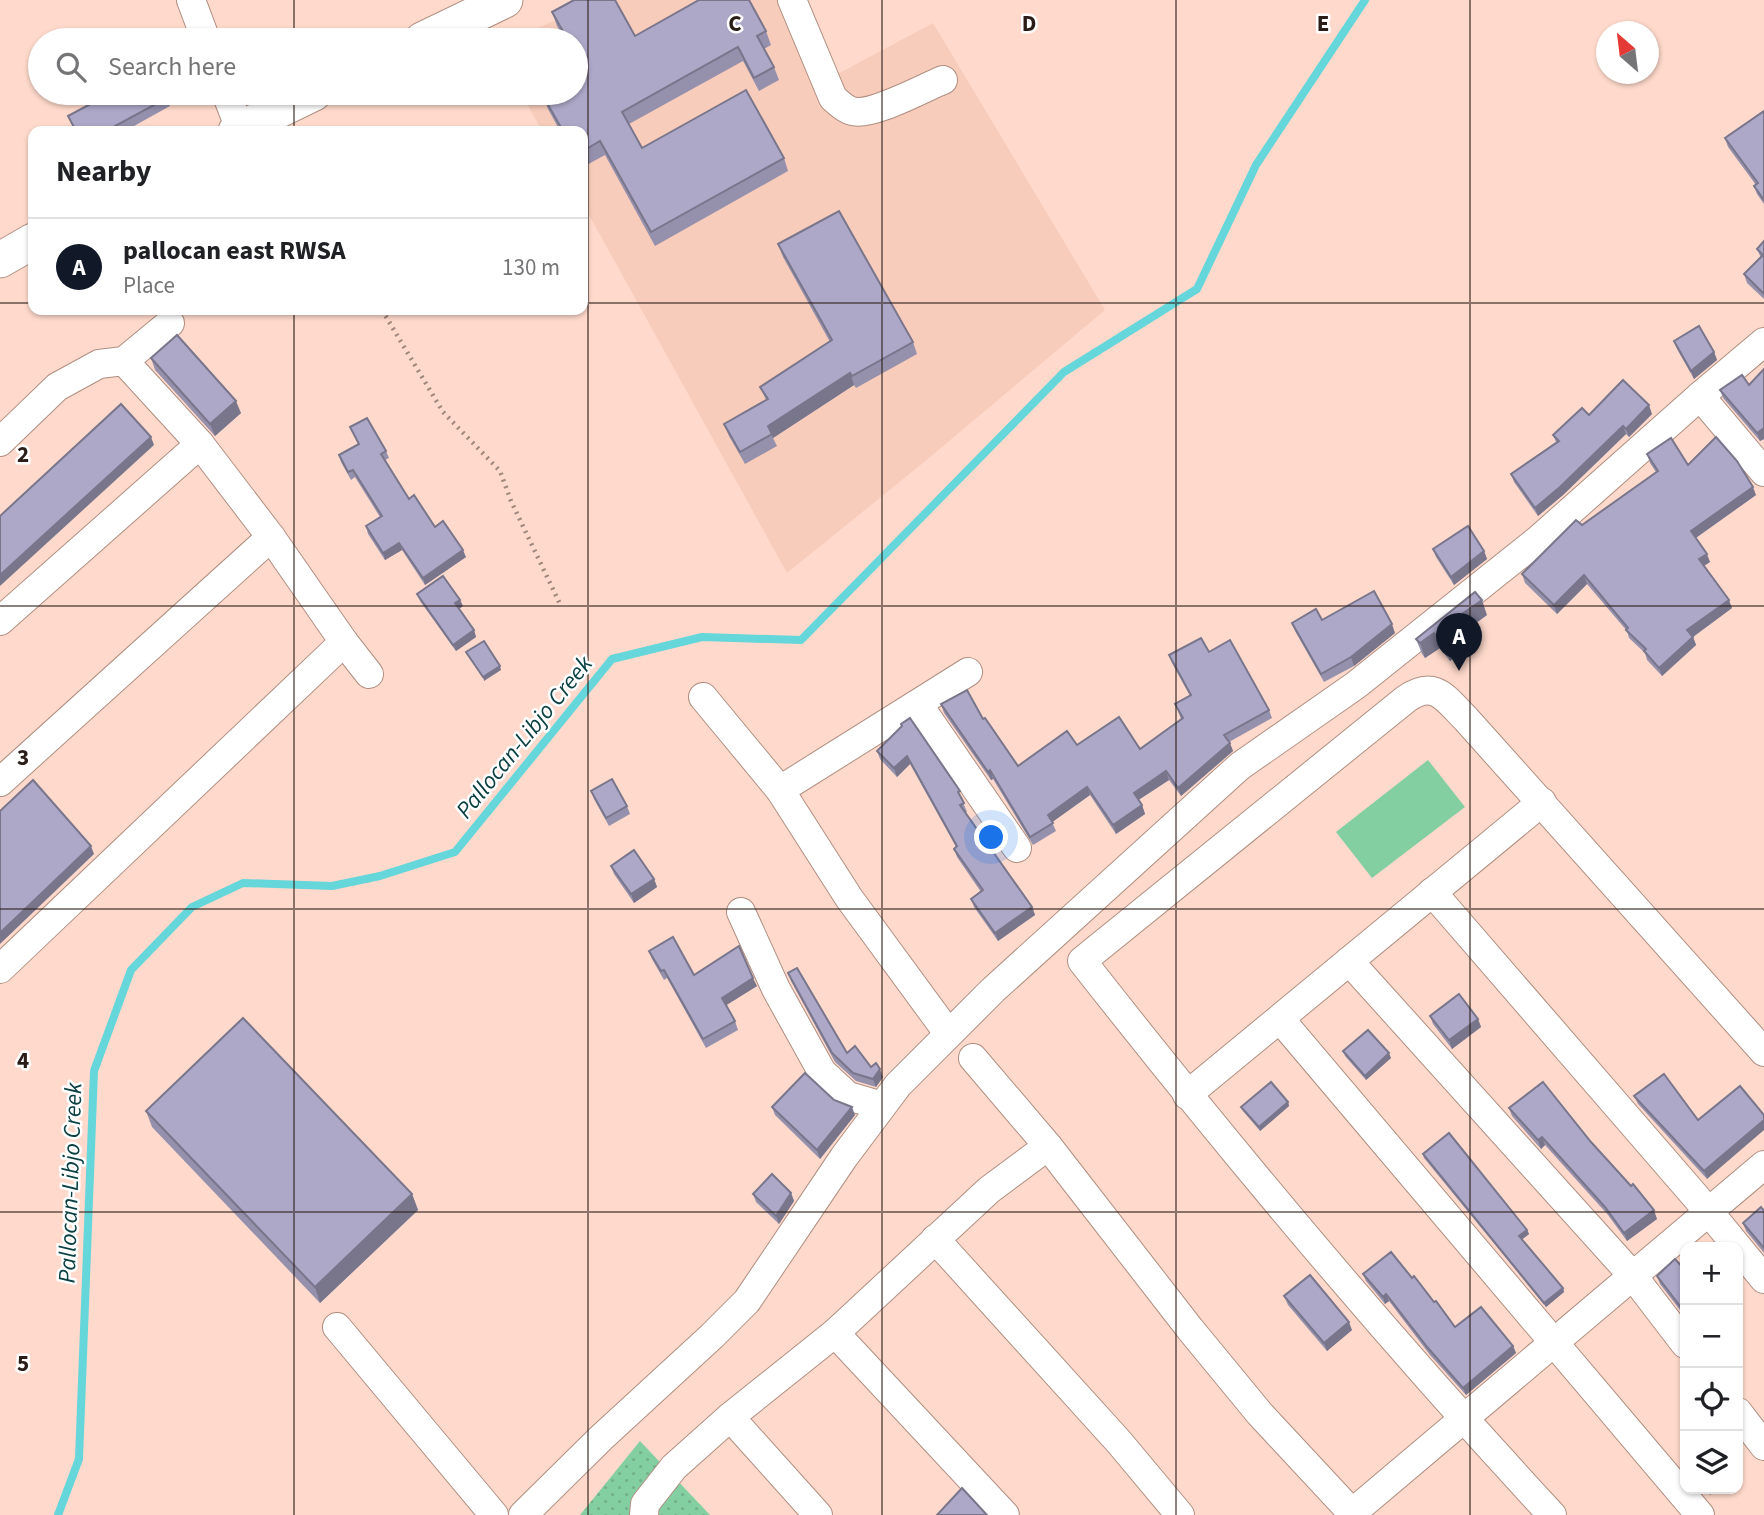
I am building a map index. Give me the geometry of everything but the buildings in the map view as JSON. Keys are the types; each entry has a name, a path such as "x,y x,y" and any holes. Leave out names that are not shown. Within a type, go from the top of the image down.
{"main road":[{"path":"447,28 505,0"},
{"path":"246,126 289,105"},
{"path":"0,260 28,245"}],"street":[{"path":"191,0 202,28"},
{"path":"792,0 833,98 843,107 853,112 867,112 943,80"},
{"path":"230,105 237,126"},
{"path":"0,442 57,387 99,364 124,361 170,323"},
{"path":"523,1515 601,1437 747,1301 844,1157 882,1106 898,1085 948,1034 1240,766 1356,685 1539,540 1764,342"},
{"path":"124,361 200,444 271,537 369,674"},
{"path":"1700,396 1764,472"},
{"path":"0,621 200,444"},
{"path":"0,782 271,537"},
{"path":"0,969 344,642"},
{"path":"779,790 968,672"},
{"path":"1552,1515 1463,1420 1187,1096 1082,961 1417,691 1435,690 1447,699 1542,802 1764,1052"},
{"path":"703,698 779,790 849,898 948,1034"},
{"path":"918,704 1017,848"},
{"path":"1187,1096 1542,802"},
{"path":"1432,892 1764,1279"},
{"path":"741,912 776,989 822,1072 848,1096 882,1106"},
{"path":"1349,961 1633,1276 1680,1337"},
{"path":"1280,1019 1700,1515"},
{"path":"973,1058 1048,1146 1190,1329 1260,1414 1353,1514 1764,1165"},
{"path":"644,1515 645,1504 674,1467 730,1417 835,1333 989,1191 1048,1146"},
{"path":"935,1239 1119,1442 1180,1515"},
{"path":"337,1327 494,1515"},
{"path":"835,1333 1005,1515"},
{"path":"730,1417 818,1515"},
{"path":"1743,1419 1764,1446"}],"path":[{"path":"385,315 443,412 500,471 511,501 560,604"}],"shaded area":[{"path":"600,0 795,0 828,79 933,23 1105,310 787,573 588,213 588,126 539,126 528,105 588,105 588,28 538,28"}],"green space":[{"path":"1428,760 1465,807 1372,878 1336,832"},
{"path":"640,1441 710,1515 580,1515"}],"waterway":[{"name":"Pallocan-Libjo Creek","path":"58,1515 79,1459 94,1071 131,970 192,907 243,883 332,886 380,876 455,852 612,659 702,637 801,640 1064,372 1197,289 1256,165 1365,0"}],"place":[{"name":"pallocan east RWSA","path":"1459,671"}]}
